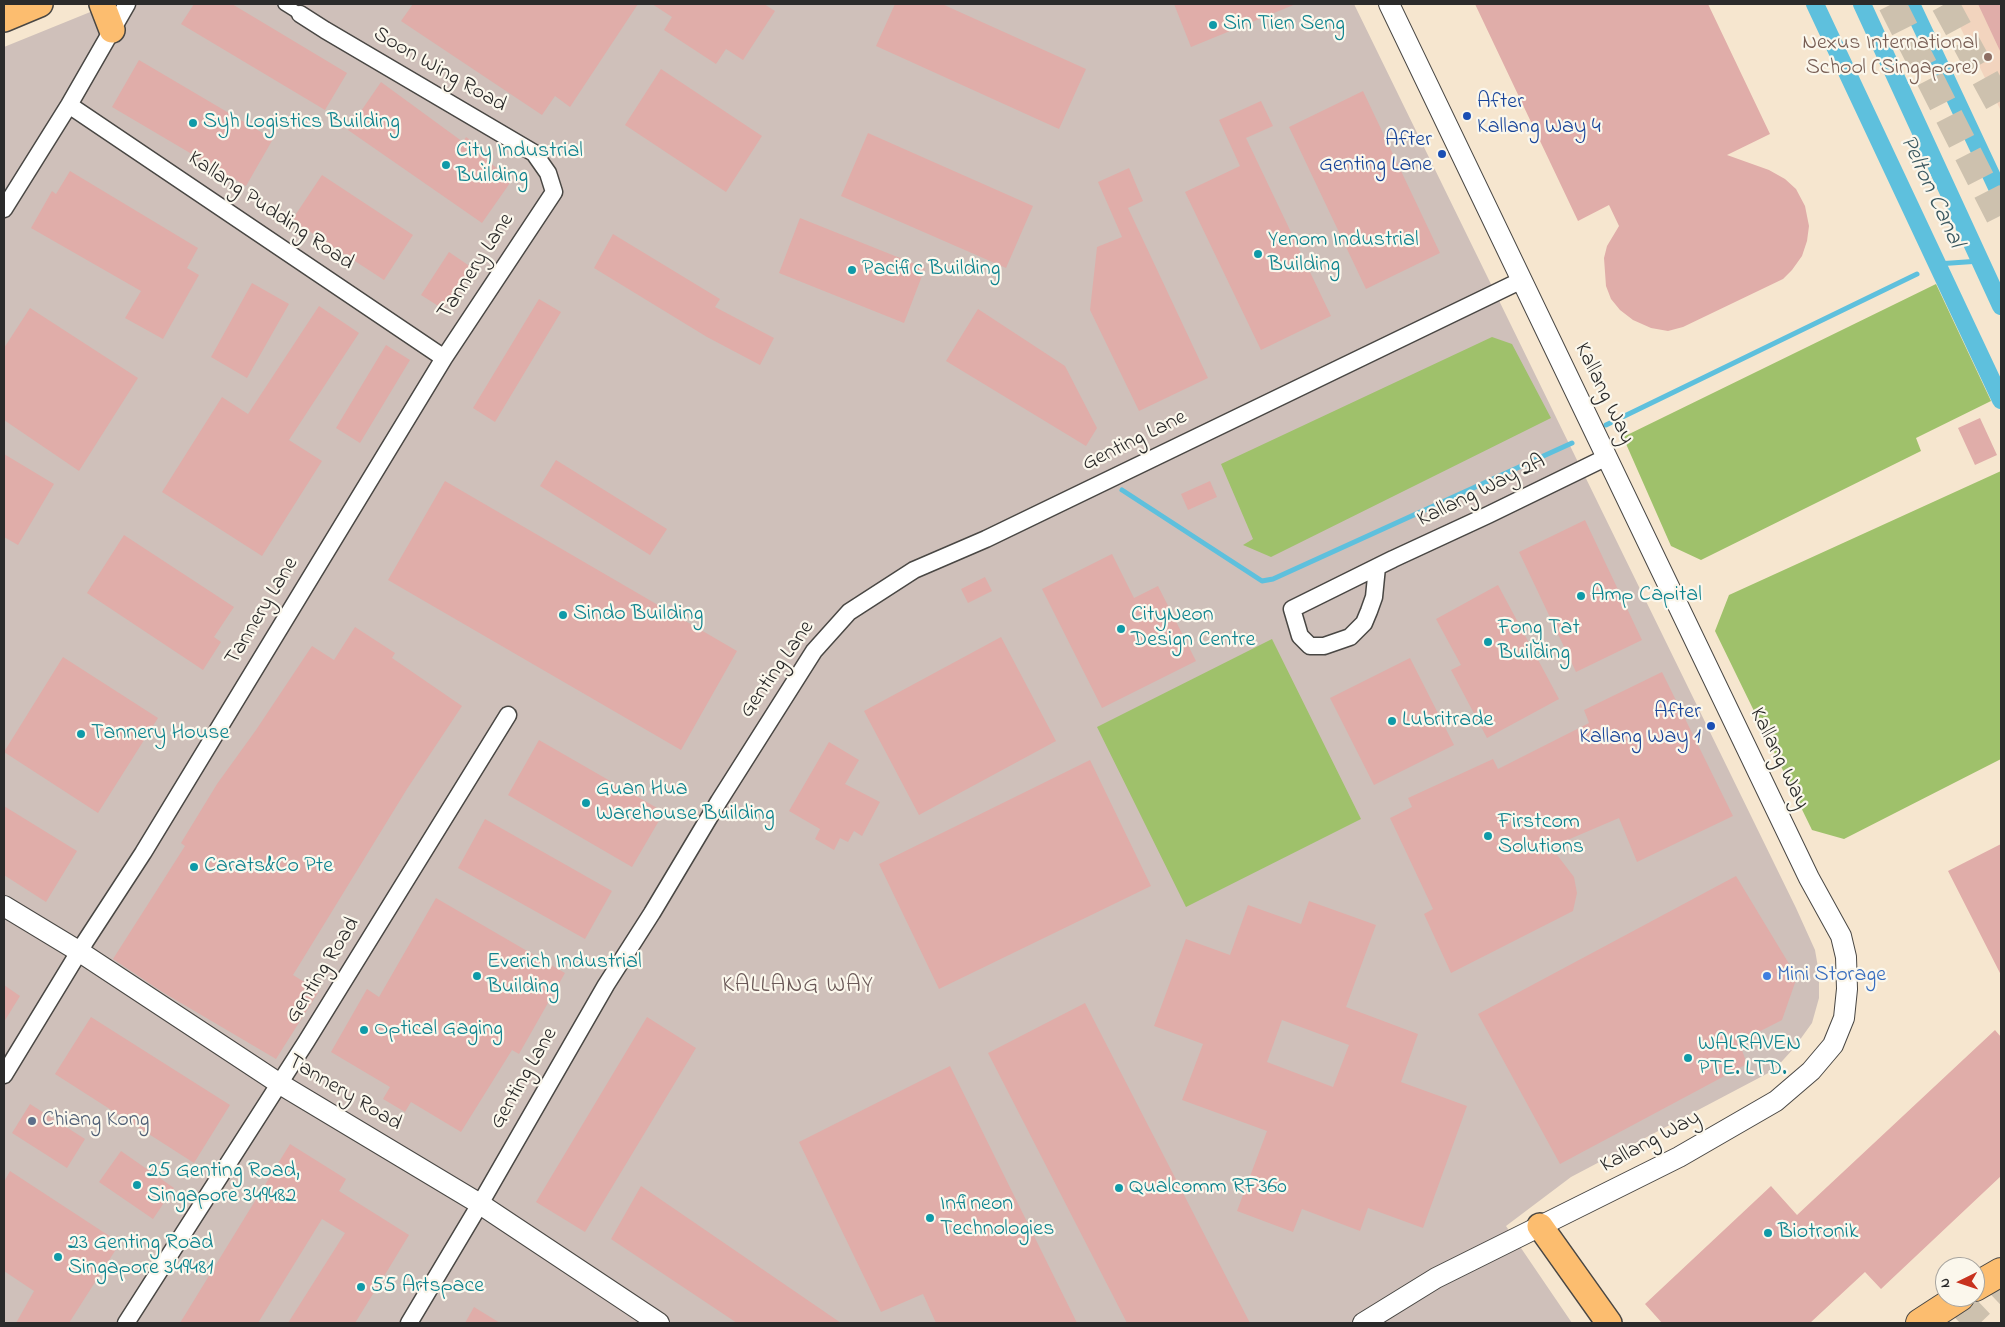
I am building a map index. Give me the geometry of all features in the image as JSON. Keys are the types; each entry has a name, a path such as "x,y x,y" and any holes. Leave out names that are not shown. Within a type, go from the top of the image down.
{"highway":[{"path":"1985,1281 2001,1272"},
{"path":"1920,1323 1945,1307"}],"main road":[{"path":"4,19 40,4"},
{"path":"102,4 112,30"},
{"path":"1540,1226 1609,1323"}],"street":[{"path":"4,209 69,104 127,4"},
{"path":"284,4 300,14"},
{"name":"Kallang Way","path":"1363,1323 1436,1278 1679,1157 1776,1101 1811,1071 1833,1046 1844,1018 1847,989 1846,958 1841,936 1809,878 1389,4"},
{"name":"Soon Wing Road","path":"300,14 534,153 548,173"},
{"name":"Kallang Pudding Road","path":"69,104 444,358"},
{"name":"Tannery Lane","path":"4,1075 143,853 444,358 554,192 548,173"},
{"name":"Genting Lane","path":"409,1323 606,985 652,913 719,801 814,650 849,612 914,570 986,539 1522,280"},
{"name":"Kallang Way 2A","path":"1377,567 1374,597 1364,623 1350,637 1324,646 1310,646 1300,636 1292,609 1377,567 1488,515 1603,450"},
{"name":"Genting Road","path":"126,1323 280,1084 508,715"},
{"name":"Tannery Road","path":"4,906 80,952 280,1084 480,1204 659,1323"}],"shaded area":[{"path":"110,4 1354,4 1815,950 1819,973 1819,998 1812,1023 1794,1048 1774,1070 1571,1177 1506,1226 1572,1323 4,1323 4,47"},
{"name":"Nexus International School (Singapore)","path":"1949,4 2001,4 2001,111"}],"green space":[{"path":"1936,284 1991,401 1916,438 1921,451 1701,560 1671,546 1623,437"},
{"path":"1492,337 1512,344 1551,418 1271,557 1243,545 1253,539 1221,464"},
{"path":"2001,471 2001,759 1844,839 1812,830 1715,631 1729,595"},
{"path":"1272,639 1361,819 1186,907 1097,727"}],"building":[{"path":"194,4 232,4 347,73 325,110 181,24"},
{"path":"413,4 638,4 570,107 555,96 542,115 401,21"},
{"path":"652,4 764,4 775,11 743,60 726,49 716,64 664,30 672,17"},
{"path":"895,4 942,4 1086,69 1059,129 876,46"},
{"name":"Sin Tien Seng","path":"1174,4 1296,4 1191,47"},
{"path":"1475,4 1708,4 1770,134 1727,155 1769,170 1785,179 1796,189 1805,206 1809,226 1807,241 1802,256 1792,270 1783,279 1683,327 1668,331 1651,328 1633,320 1620,310 1611,299 1606,286 1604,258 1607,246 1619,226 1609,205 1578,221"},
{"path":"1978,4 2001,4 2001,53"},
{"name":"Syh Logistics Building","path":"139,60 273,139 246,186 112,107"},
{"path":"661,69 762,136 726,192 625,125"},
{"name":"City Industrial Building","path":"381,82 463,142 466,137 479,146 475,151 512,180 482,223 348,130"},
{"path":"1363,91 1440,253 1366,289 1289,127"},
{"name":"Yenom Industrial Building","path":"1261,101 1273,126 1246,138 1331,316 1261,350 1185,192 1240,166 1219,120"},
{"path":"868,133 1033,206 1006,268 841,196"},
{"path":"1129,168 1143,201 1128,208 1208,378 1139,411 1090,310 1097,247 1122,237 1098,182"},
{"path":"70,171 198,248 187,268 199,275 163,339 125,318 141,291 31,228 52,191 56,194"},
{"path":"322,175 413,235 384,280 292,220"},
{"name":"Pacific Building","path":"800,218 925,268 904,323 779,273"},
{"path":"613,234 720,299 715,307 774,338 760,365 707,337 594,268"},
{"path":"449,252 471,267 443,309 421,295"},
{"path":"252,283 289,304 247,378 211,357"},
{"path":"539,299 561,312 495,422 473,408"},
{"path":"319,306 359,333 289,440 322,461 262,556 162,492 222,397 248,414"},
{"path":"30,308 138,378 79,471 4,420 4,348"},
{"path":"978,309 1065,366 1097,428 1086,446 946,361"},
{"path":"386,345 410,360 360,443 336,428"},
{"path":"1980,418 1997,455 1975,465 1958,428"},
{"path":"4,454 54,484 18,545 4,537"},
{"path":"556,460 667,529 650,555 540,486"},
{"name":"Sindo Building","path":"445,481 737,651 681,750 388,580"},
{"path":"1210,481 1217,497 1188,510 1181,494"},
{"name":"Amp Capital","path":"1585,520 1642,640 1576,672 1519,552"},
{"path":"124,535 234,607 214,637 221,642 203,670 87,593"},
{"name":"CityNeon Design Centre","path":"1112,554 1134,598 1158,586 1196,661 1102,708 1042,589"},
{"path":"985,577 992,591 968,603 961,589"},
{"name":"Fong Tat Building","path":"1498,585 1559,699 1487,738 1451,670 1461,665 1436,619"},
{"path":"355,627 395,653 392,658 462,706 407,789 293,975 319,991 276,1059 164,993 113,959 185,846 181,843 217,784 256,730 312,646 334,660"},
{"path":"1001,637 1056,741 919,815 864,711"},
{"name":"Tannery House","path":"63,657 158,718 98,813 4,752"},
{"name":"Lubritrade","path":"1410,658 1454,745 1374,785 1330,698"},
{"name":"Firstcom Solutions","path":"1662,672 1733,816 1637,862 1619,818 1551,847 1574,877 1577,893 1573,911 1451,973 1424,914 1433,909 1390,818 1412,807 1408,798 1493,759 1498,769 1589,723 1584,710"},
{"name":"Guan Hua Warehouse Building","path":"539,740 664,812 632,867 508,795"},
{"path":"829,742 859,760 845,784 880,802 862,836 854,831 848,842 840,838 834,850 815,839 820,829 789,811"},
{"path":"1090,760 1151,886 939,989 879,864"},
{"path":"4,806 77,851 46,902 4,875"},
{"path":"485,819 612,891 585,939 458,868"},
{"path":"2001,844 2001,975 1948,871"},
{"path":"1736,876 1797,977 1782,1020 1739,1042 1747,1064 1560,1164 1478,1014"},
{"path":"436,898 565,973 519,1054 512,1050 461,1132 411,1102 405,1112 383,1099 390,1087 331,1052 367,989 379,997"},
{"path":"1309,901 1376,925 1346,1007 1418,1034 1401,1082 1467,1106 1423,1228 1368,1208 1360,1231 1302,1209 1293,1232 1237,1211 1267,1131 1182,1100 1203,1044 1154,1026 1186,939 1230,955 1248,905 1301,924","holes":["1282,1020 1349,1045 1333,1087 1267,1062"]},
{"path":"4,985 20,996 4,1022"},
{"name":"Qualcomm RF360","path":"1085,1003 1250,1323 1127,1323 988,1053"},
{"path":"91,1017 230,1105 194,1163 55,1074"},
{"path":"647,1017 696,1048 585,1232 536,1202"},
{"path":"1995,1030 2001,1037 2001,1176 1881,1289 1865,1272 1810,1323 1662,1323 1645,1304 1771,1186 1797,1215"},
{"name":"Infineon Technologies","path":"950,1066 1077,1323 936,1323 923,1294 881,1312 799,1142"},
{"path":"30,1104 85,1139 67,1168 12,1133"},
{"path":"290,1144 346,1179 339,1191 409,1235 386,1273 355,1323 288,1323 345,1233 322,1219 258,1323 180,1323"},
{"name":"25 Genting Road, Singapore 349482","path":"121,1151 174,1188 153,1219 99,1182"},
{"name":"23 Genting Road Singapore 349481","path":"10,1171 120,1243 69,1323 16,1323 34,1291 4,1271 4,1182"},
{"path":"641,1186 841,1323 737,1323 611,1239"},
{"path":"474,1307 500,1323 465,1323"}],"waterway":[{"name":"Pelton Canal","path":"1815,4 2001,400"},
{"name":"Pelton Canal","path":"1862,4 2001,306"},
{"name":"Pelton Canal","path":"1911,4 2001,196"},
{"path":"1937,264 1980,261"},
{"path":"1606,425 1917,274"},
{"path":"1122,490 1262,581 1273,579 1572,443"}],"tunnel":[{"path":"1892,4 2001,219"},
{"path":"1945,4 2001,107"},
{"path":"1960,1323 2001,1284"}],"place":[{"name":"Sin Tien Seng","path":"1213,25"},
{"name":"Nexus International School (Singapore)","path":"1988,57"},
{"name":"After Kallang Way 4","path":"1467,116"},
{"name":"Syh Logistics Building","path":"193,123"},
{"name":"After Genting Lane","path":"1442,154"},
{"name":"City Industrial Building","path":"446,165"},
{"name":"Yenom Industrial Building","path":"1258,254"},
{"name":"Pacific Building","path":"852,270"},
{"name":"Amp Capital","path":"1581,596"},
{"name":"Sindo Building","path":"563,615"},
{"name":"CityNeon Design Centre","path":"1121,629"},
{"name":"Fong Tat Building","path":"1488,642"},
{"name":"Lubritrade","path":"1392,721"},
{"name":"After Kallang Way 1","path":"1711,726"},
{"name":"Tannery House","path":"81,734"},
{"name":"Guan Hua Warehouse Building","path":"586,803"},
{"name":"Firstcom Solutions","path":"1488,836"},
{"name":"Carats&Co Pte","path":"194,867"},
{"name":"Everich Industrial Building","path":"477,976"},
{"name":"Mini Storage","path":"1767,976"},
{"name":"Optical Gaging","path":"364,1030"},
{"name":"WALRAVEN PTE. LTD.","path":"1688,1058"},
{"name":"Chiang Kong","path":"32,1121"},
{"name":"25 Genting Road, Singapore 349482","path":"137,1185"},
{"name":"Qualcomm RF360","path":"1119,1188"},
{"name":"Infineon Technologies","path":"930,1218"},
{"name":"Biotronik","path":"1768,1233"},
{"name":"23 Genting Road Singapore 349481","path":"58,1257"},
{"name":"55 Artspace","path":"361,1287"}],"district":[{"name":"KALLANG WAY","path":"798,987"}]}
